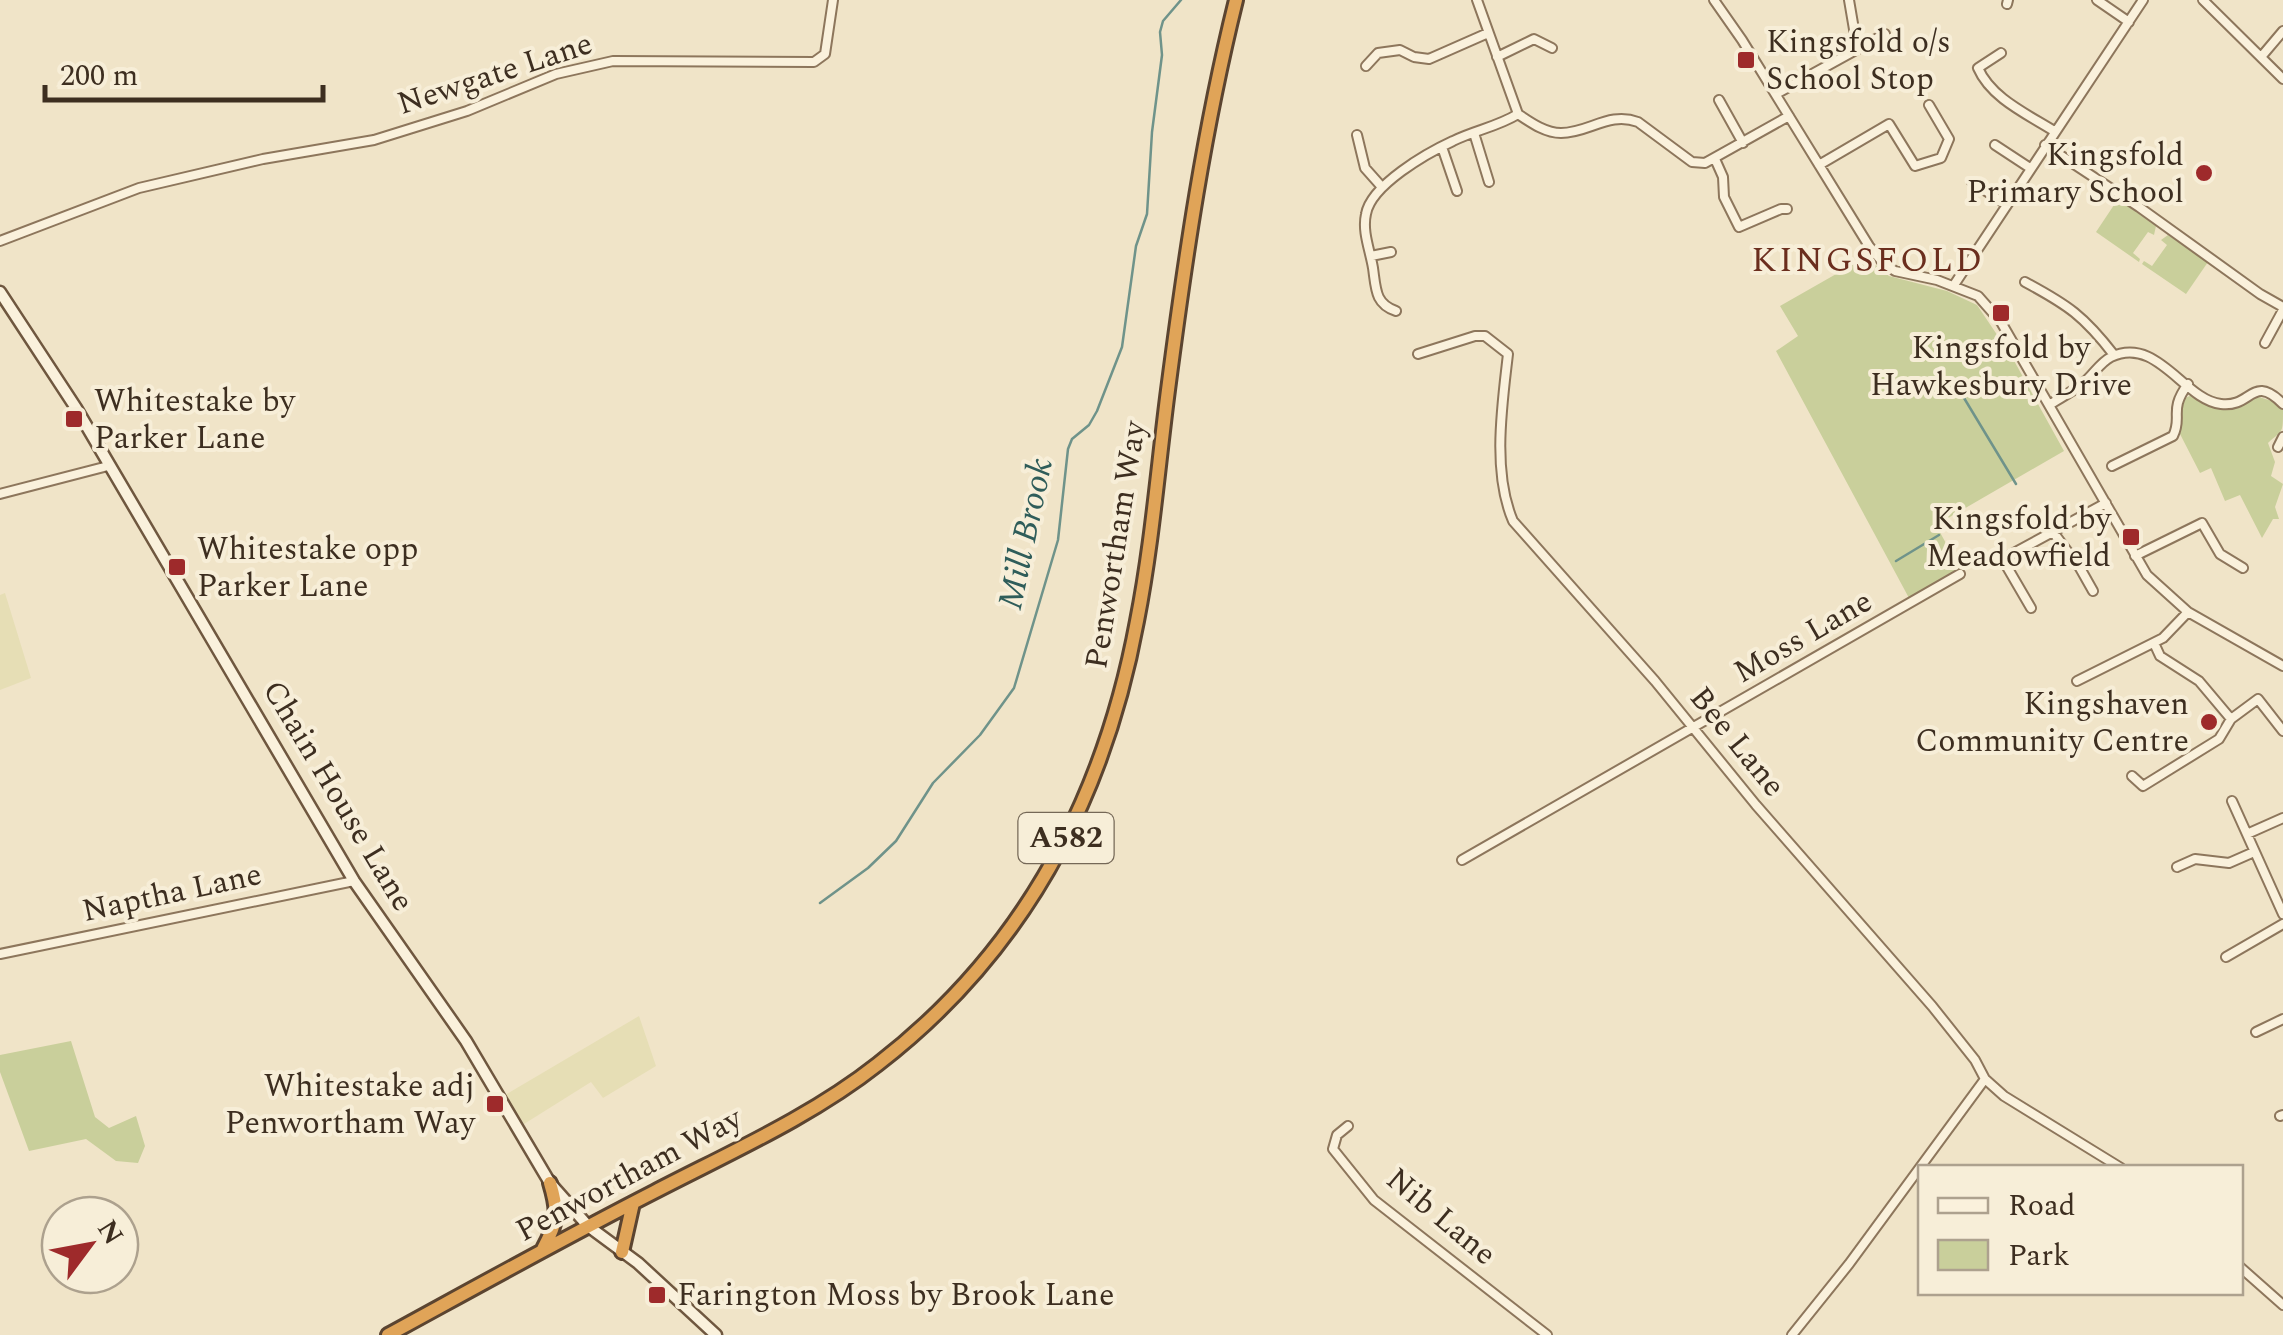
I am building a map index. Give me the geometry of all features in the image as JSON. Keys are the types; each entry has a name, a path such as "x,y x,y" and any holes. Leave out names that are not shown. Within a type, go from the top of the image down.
{"highway":[{"name":"Penwortham Way","path":"388,1335 798,1117 876,1066 940,1012 994,953 1027,908 1058,856 1098,766 1138,621 1186,252 1207,128 1236,0"},
{"path":"542,1251 556,1224 550,1183"},
{"path":"622,1252 632,1203"}],"street":[{"name":"Newgate Lane","path":"0,241 139,188 268,158 374,140 467,112 556,74 613,61 808,64 824,54 834,0"},
{"path":"1477,0 1518,114 1534,125 1561,133 1614,118 1629,118 1692,162 1705,163 1789,116"},
{"path":"1714,0 1868,246 1884,264 1906,274 1954,285 1978,296 1995,313 2147,575 2188,612 2283,666"},
{"path":"1849,0 1857,47"},
{"path":"2097,0 2129,22"},
{"path":"1954,285 2143,0"},
{"path":"2204,0 2283,79"},
{"path":"1532,27 1534,38"},
{"path":"2261,57 2283,31"},
{"path":"1366,66 1378,52 1400,50 1414,57 1429,58 1488,34"},
{"path":"1776,94 1884,34"},
{"path":"1498,57 1534,38"},
{"path":"1534,38 1552,48"},
{"path":"2001,53 1978,68 1982,77 1993,90 2054,131"},
{"path":"1719,100 1743,142"},
{"path":"1819,165 1889,124 1915,166 1940,158 1948,140 1930,105"},
{"path":"1396,311 1383,307 1378,298 1364,219 1368,204 1381,186 1442,147 1500,126 1518,114"},
{"path":"1474,133 1489,182"},
{"path":"1357,135 1365,168 1381,186"},
{"path":"1995,145 2030,168"},
{"path":"2045,145 2283,308 2265,342"},
{"path":"1442,147 1456,191"},
{"path":"1716,159 1723,177 1724,197 1738,227 1787,209"},
{"path":"1972,182 2006,204"},
{"path":"1371,256 1390,252"},
{"path":"2025,282 2086,319 2114,355"},
{"name":"Chain House Lane","path":"0,292 76,408 354,881 466,1041 550,1183 588,1226 716,1335"},
{"name":"Bee Lane","path":"1418,354 1476,336 1485,336 1508,354 1502,460 1507,507 1514,521 1932,1006 1985,1080 2004,1096 2117,1165"},
{"path":"2049,405 2080,386 2105,360 2126,352 2146,357 2213,402 2236,403 2256,390 2267,391 2283,404"},
{"path":"2112,466 2173,436 2177,429 2176,403 2188,384"},
{"path":"2278,447 2283,437"},
{"path":"0,494 108,466"},
{"path":"2031,608 2001,561 2106,503"},
{"path":"2135,556 2202,523 2220,554 2243,568"},
{"path":"2053,532 2093,592"},
{"name":"Moss Lane","path":"1462,860 1960,574"},
{"path":"2077,681 2154,642 2188,612"},
{"path":"2154,642 2160,656 2200,680 2231,719"},
{"path":"2136,796 2144,786 2219,740 2231,719 2258,699 2283,731"},
{"path":"2132,776 2144,786"},
{"path":"2232,801 2283,914"},
{"path":"2247,834 2283,818"},
{"path":"2177,867 2195,859 2229,864 2254,852"},
{"name":"Naptha Lane","path":"0,954 354,881"},
{"path":"2226,957 2283,924"},
{"path":"2256,1032 2283,1019"},
{"path":"1921,1165 1985,1080"},
{"name":"Nib Lane","path":"1348,1126 1337,1135 1333,1149 1374,1200 1547,1335"},
{"path":"1792,1335 1918,1169"},
{"path":"2243,1270 2283,1305"}],"shaded area":[{"path":"5,593 31,678 0,690 0,595"},
{"path":"639,1016 656,1066 603,1098 591,1082 524,1124 505,1095"}],"green space":[{"path":"2118,199 2156,226 2154,235 2148,232 2133,253 2139,262 2096,232"},
{"path":"2168,235 2208,262 2186,294 2142,264 2144,261 2152,266 2167,245 2161,240"},
{"path":"1866,257 1889,276 1947,291 1977,305 2012,357 2064,451 1936,525 1960,569 1909,598 1776,351 1798,336 1780,306"},
{"path":"2192,395 2204,404 2227,410 2259,397 2283,409 2281,431 2268,443 2275,462 2271,476 2283,484 2275,507 2279,519 2273,519 2262,538 2240,495 2225,501 2211,468 2200,473 2180,434 2183,399"},
{"path":"71,1041 95,1117 109,1128 136,1116 145,1146 138,1163 116,1161 86,1139 29,1151 0,1072 0,1055"}],"waterway":[{"name":"Mill Brook","path":"820,903 868,868 896,841 933,783 980,735 1014,688 1058,540 1068,449 1097,411 1122,347 1136,246 1147,214 1162,55 1160,32 1163,21 1181,0"},
{"path":"1961,393 2016,484"},
{"path":"1896,561 1939,535"}],"place":[{"name":"Kingsfold o/s School Stop","path":"1746,60"},
{"name":"Kingsfold Primary School","path":"2204,173"},
{"name":"Kingsfold by Hawkesbury Drive","path":"2001,313"},
{"name":"Whitestake by Parker Lane","path":"74,419"},
{"name":"Kingsfold by Meadowfield","path":"2131,537"},
{"name":"Whitestake opp Parker Lane","path":"177,567"},
{"name":"Kingshaven Community Centre","path":"2209,722"},
{"name":"Whitestake adj Penwortham Way","path":"495,1104"},
{"name":"Farington Moss by Brook Lane","path":"657,1295"}],"district":[{"name":"KINGSFOLD","path":"1868,260"}]}
